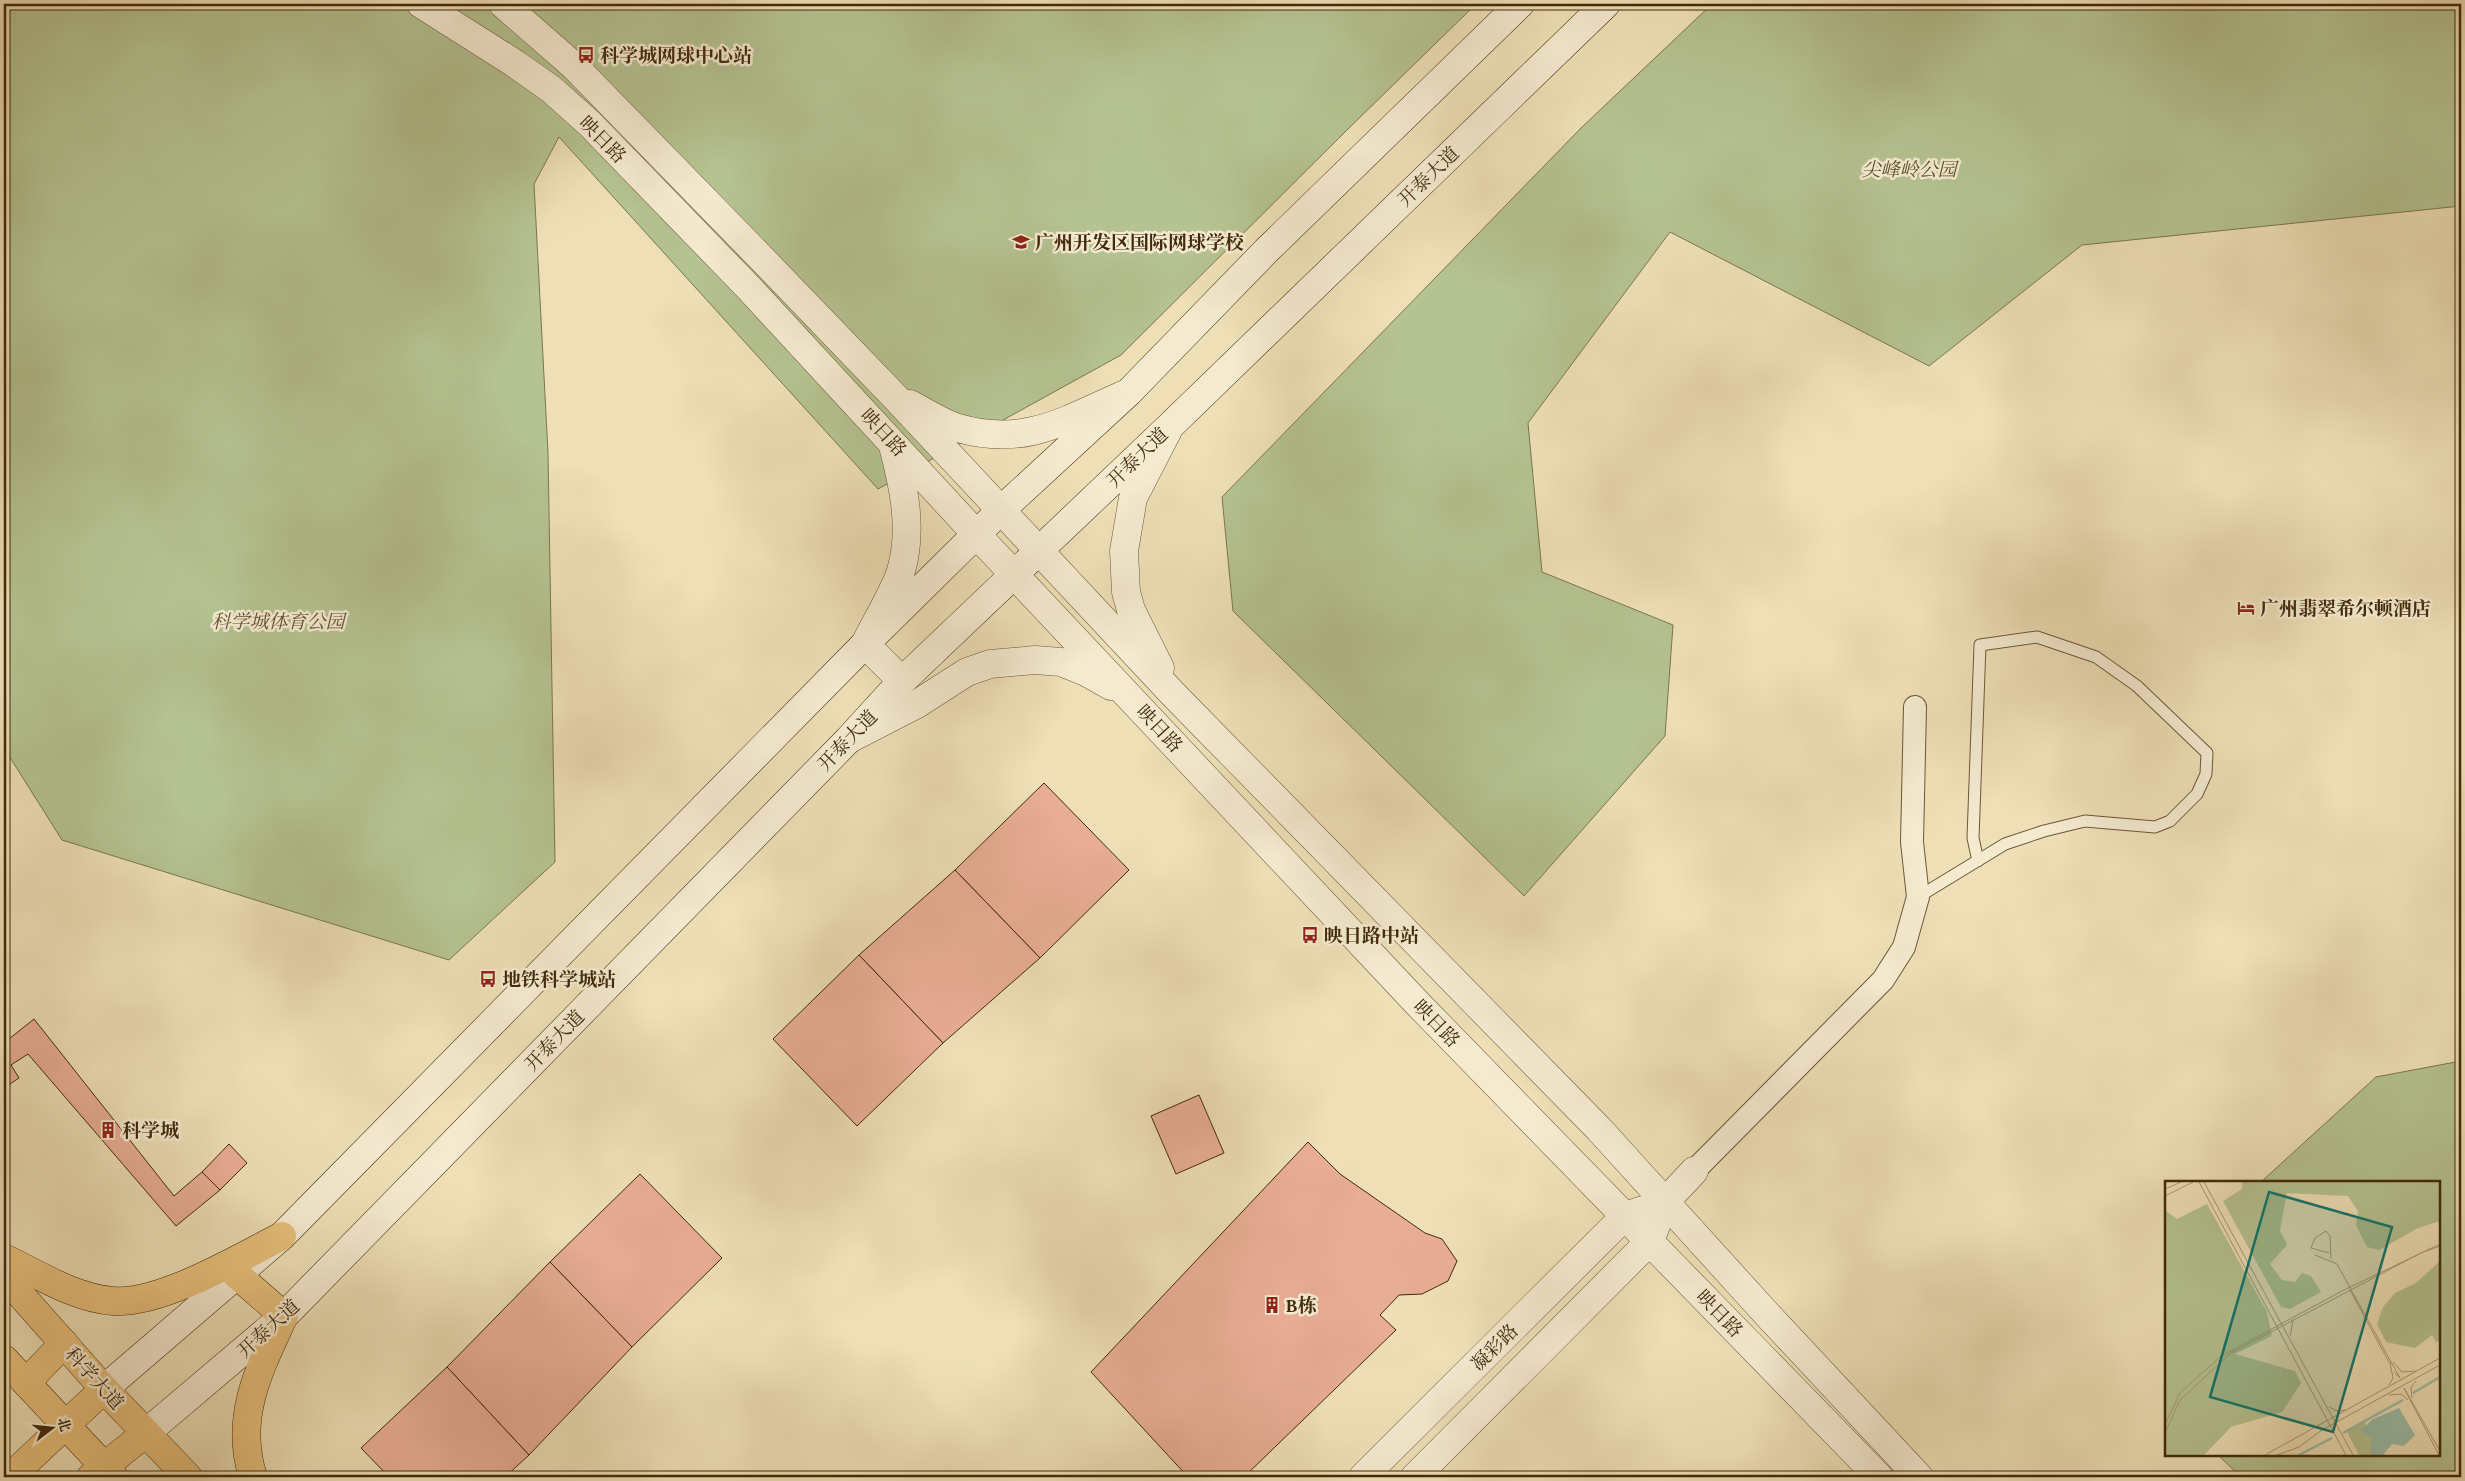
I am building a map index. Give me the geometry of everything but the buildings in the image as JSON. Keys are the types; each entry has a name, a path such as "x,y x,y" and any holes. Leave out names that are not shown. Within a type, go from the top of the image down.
{"main road":[{"path":"4,1258 74,1292 113,1301 149,1296 184,1284 282,1236"},
{"path":"237,1275 284,1316 263,1362 249,1400 246,1436 247,1459 253,1477"},
{"name":"科学大道","path":"4,1276 104,1389 188,1477"},
{"path":"26,1382 64,1343"},
{"path":"4,1359 65,1425 103,1474"},
{"path":"10,1477 104,1389"},
{"name":"开泰大道","path":"103,1474 146,1433"}],"street":[{"name":"映日路","path":"421,4 514,63 551,90 590,124 749,288 892,440 977,535 1418,1004 1879,1477"},
{"name":"映日路","path":"504,4 601,93 896,398 1000,512 1172,694 1586,1115 1920,1477"},
{"path":"104,1389 282,1236 865,644 1000,512 1128,392 1266,251 1520,4"},
{"name":"开泰大道","path":"146,1433 284,1316 848,740 902,681 1169,427 1606,4"},
{"path":"896,398 957,428 999,435 1033,433 1128,392"},
{"path":"1169,427 1133,498 1126,534 1124,569 1126,592 1131,610 1172,694"},
{"path":"865,644 900,573 905,547 905,490 892,440"},
{"path":"865,644 902,681"},
{"path":"848,740 917,704 967,672 990,664 1035,660 1061,662 1086,672 1113,687 1138,705"},
{"path":"1650,1241 1665,1202 1883,980 1904,947 1918,897 1912,842 1915,707"},
{"path":"1625,1216 1665,1202"},
{"name":"凝彩路","path":"1363,1477 1625,1216"},
{"name":"凝彩路","path":"1415,1477 1650,1241"}],"lane":[{"path":"1918,897 1978,861 2005,844 2044,831 2085,821 2155,828 2170,821 2197,794 2206,774 2207,754 2137,686 2096,657 2036,637 1980,645 1973,838 1978,861"}],"green space":[{"name":"科学城体育公园","path":"4,4 1476,4 1121,355 878,489 559,137 534,184 548,453 555,862 449,960 62,840 4,748"},
{"name":"尖峰岭公园","path":"1712,4 2461,4 2461,206 2082,245 1929,366 1670,232 1528,423 1542,572 1673,625 1665,736 1524,896 1233,611 1222,497 1581,128"},
{"path":"2461,1061 2461,1477 2241,1477 2219,1456 2440,1456 2440,1181 2262,1181 2376,1077"}],"place":[{"name":"科学城网球中心站","path":"586,55"},
{"name":"广州开发区国际网球学校","path":"1021,242"},
{"name":"广州翡翠希尔顿酒店","path":"2246,608"},
{"name":"映日路中站","path":"1310,935"},
{"name":"地铁科学城站","path":"488,979"},
{"name":"科学城","path":"108,1130"},
{"name":"B栋","path":"1272,1305"}]}
